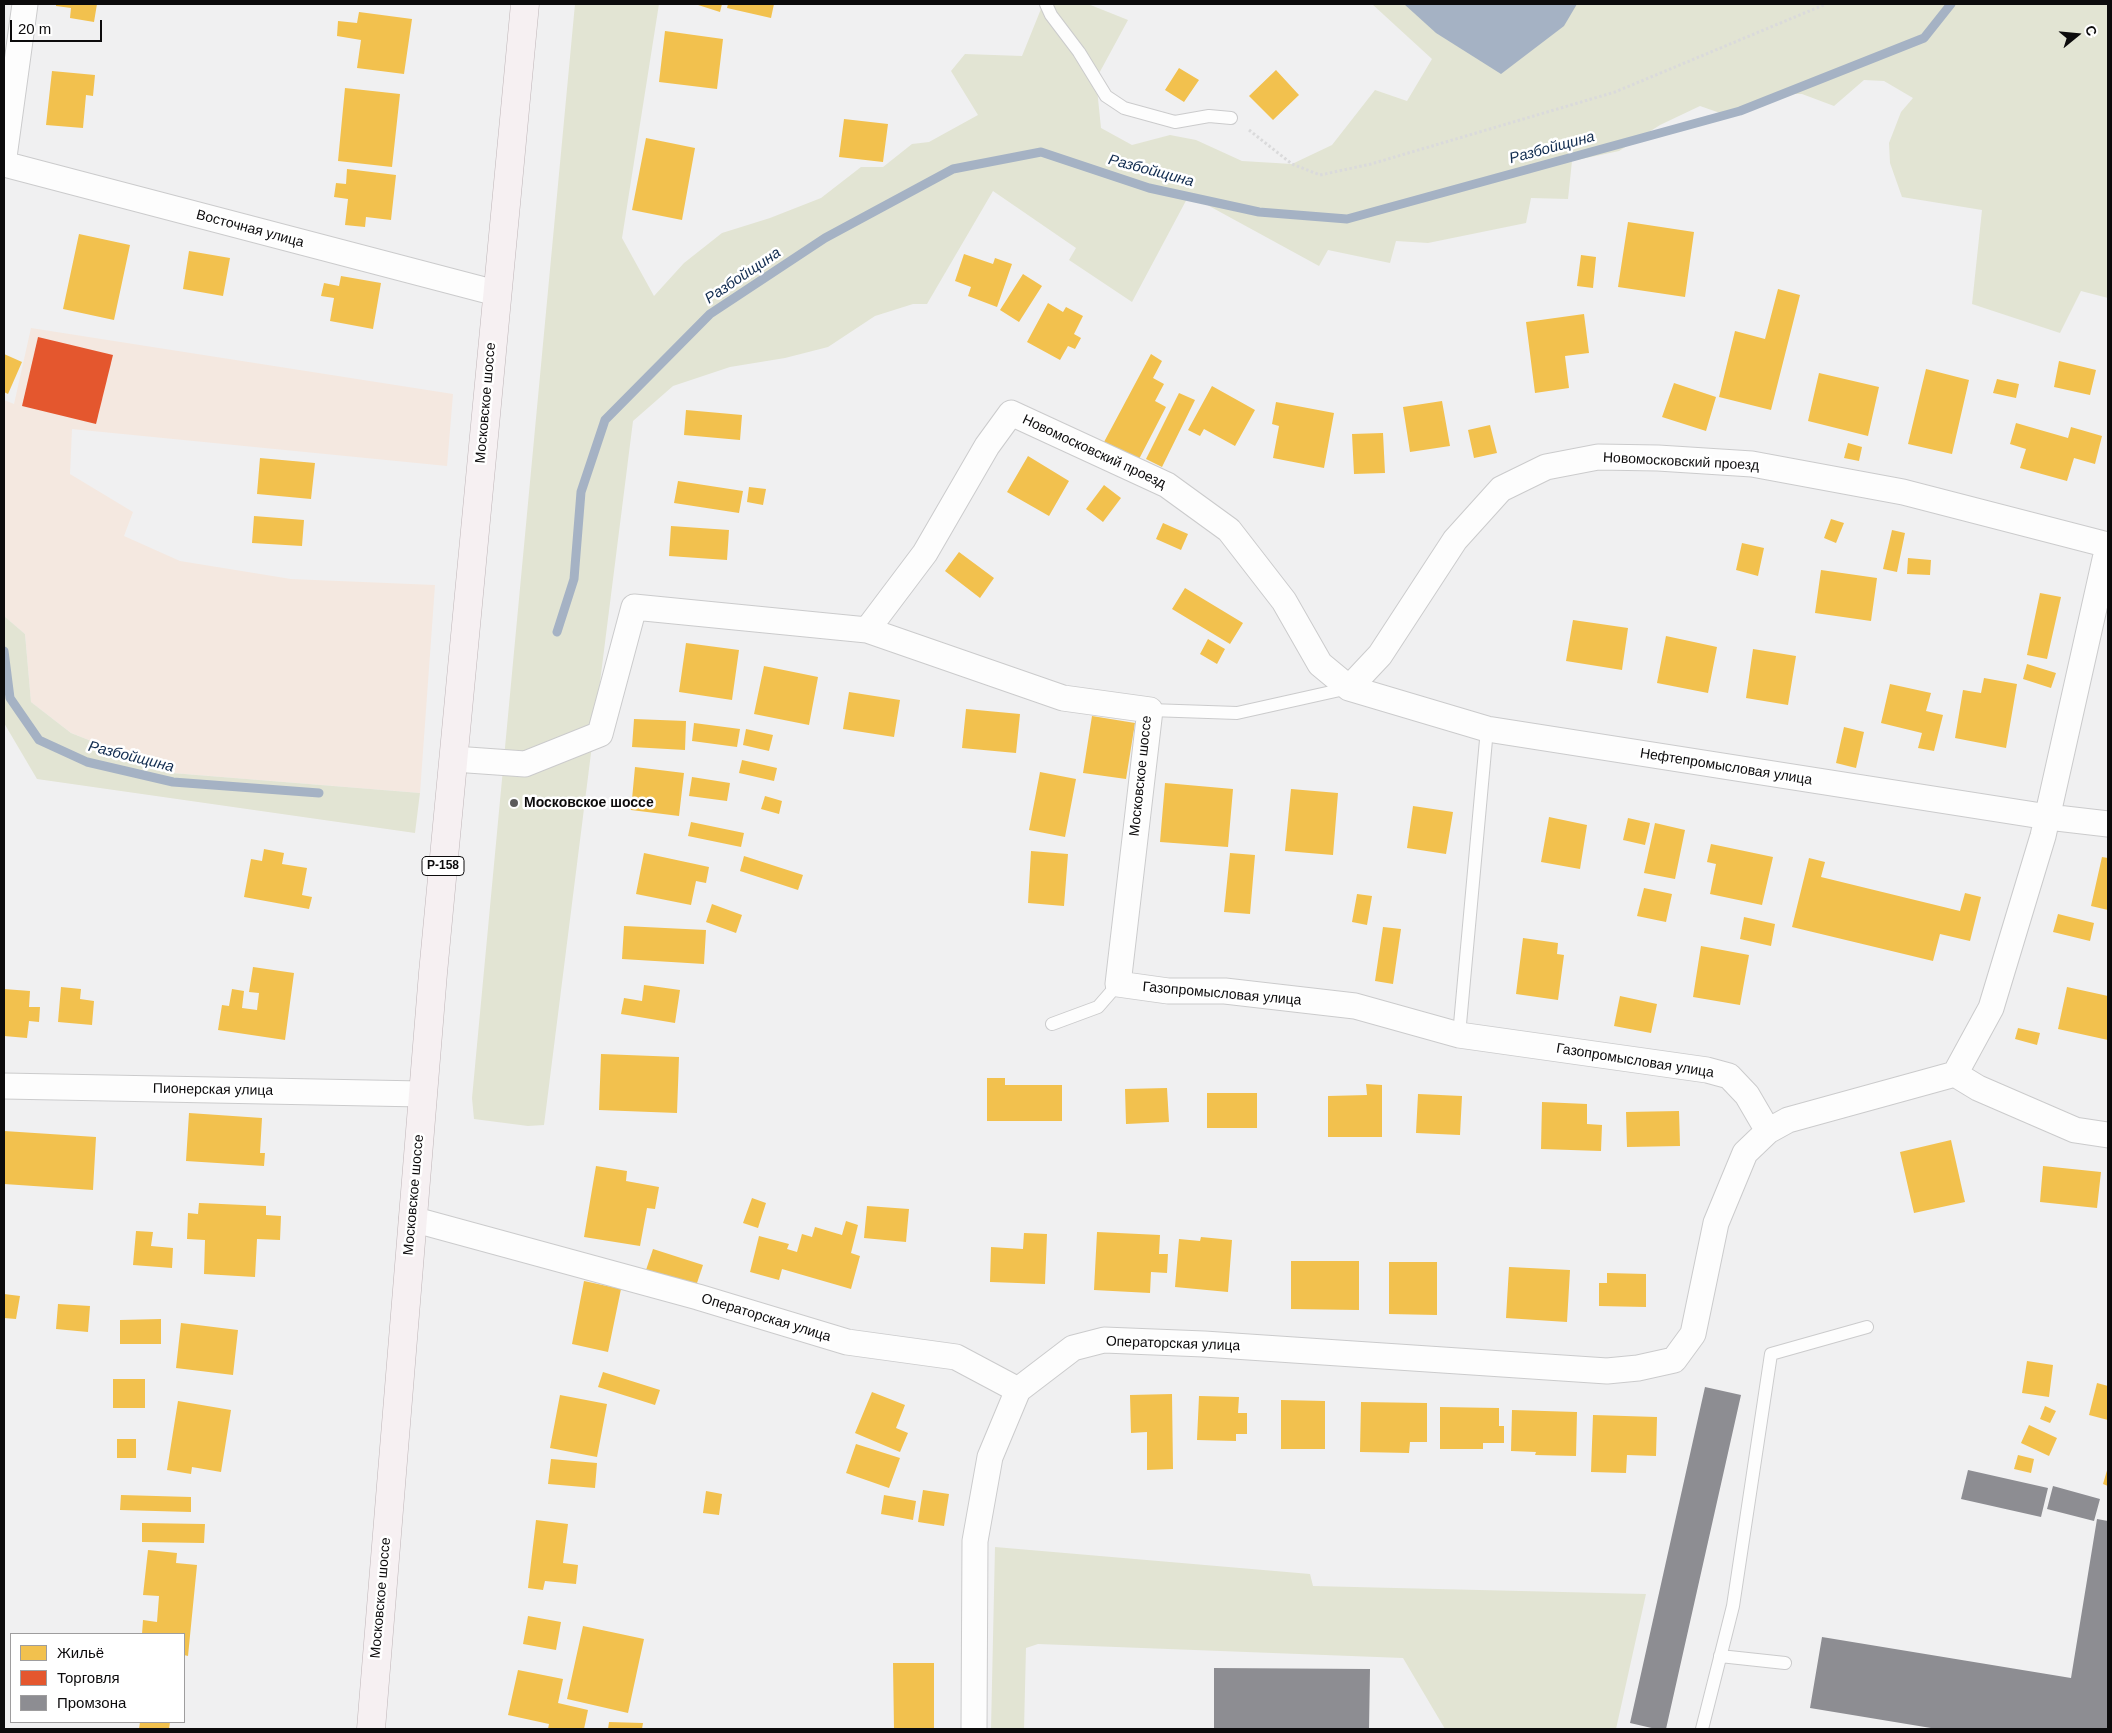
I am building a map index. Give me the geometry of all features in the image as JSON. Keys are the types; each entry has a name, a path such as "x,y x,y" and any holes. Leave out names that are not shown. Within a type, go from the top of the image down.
{"main road":[{"name":"Московское шоссе","path":"371,1729 422,1094 496,293 525,4"}],"street":[{"path":"4,157 25,4"},
{"name":"Восточная улица","path":"4,164 496,293"},
{"name":"Новомосковский проезд","path":"868,630 926,553 987,446 1012,413 1167,484 1230,530 1284,600 1320,664 1349,688 1380,655 1455,540 1501,490 1546,467 1598,457 1752,464 1903,492 2108,546"},
{"path":"1768,1131 1788,1120 1955,1074 1991,1008 2048,817 2108,546"},
{"name":"Московское шоссе","path":"454,759 525,764 600,734 634,607 868,630 1063,698 1150,710 1118,984"},
{"name":"Нефтепромысловая улица","path":"1349,688 1487,729 2048,817 2108,824"},
{"name":"Газопромысловая улица","path":"1118,984 1168,992 1225,991 1355,1006 1459,1035 1707,1070 1729,1076 1747,1095 1768,1131"},
{"path":"1955,1074 1978,1088 2075,1130 2108,1135"},
{"name":"Пионерская улица","path":"4,1086 422,1094"},
{"name":"Операторская улица","path":"412,1219 698,1297 847,1342 956,1357 1018,1390 1073,1348 1104,1340 1204,1344 1607,1371 1638,1368 1674,1360 1693,1334 1716,1223 1745,1153 1768,1131"},
{"path":"974,1729 975,1541 990,1457 1018,1390"}],"lane":[{"path":"1046,4 1051,15 1079,52 1106,96 1124,108 1175,122 1209,116 1231,118"},
{"path":"1150,710 1237,713 1349,688"},
{"path":"1459,1035 1487,729"},
{"path":"1052,1024 1098,1007 1118,984"},
{"path":"1702,1729 1733,1606 1771,1354 1867,1327"},
{"path":"1720,1656 1785,1663"}],"path":[{"path":"1231,118 1258,136 1292,164 1320,175 1371,164 1615,92 1826,4"}],"shaded area":[{"path":"31,328 453,394 447,466 72,429 70,474 133,512 124,536 180,561 291,579 435,585 420,793 172,773 71,733 31,702 25,634 4,616 4,400 14,404"}],"green space":[{"path":"575,4 659,4 622,238 654,296 684,263 722,233 770,218 821,198 861,167 883,167 912,144 929,142 978,115 951,71 965,54 1022,56 1043,4 1088,4 1128,20 1096,79 1101,128 1132,145 1170,135 1196,140 1242,161 1292,164 1332,145 1375,90 1407,101 1432,59 1372,4 2108,4 2108,298 2081,291 2060,333 1972,304 1982,210 1902,197 1890,163 1889,143 1901,112 1913,98 1884,81 1864,80 1834,106 1802,94 1779,94 1753,108 1723,114 1700,106 1660,125 1619,151 1572,161 1568,199 1531,198 1526,223 1428,243 1396,241 1390,263 1328,250 1319,266 1189,195 1132,302 1069,260 1076,248 993,191 927,304 913,304 875,316 828,347 785,358 730,367 673,386 633,421 544,1125 528,1126 474,1119 472,1098"},
{"path":"4,616 25,634 31,702 71,733 172,773 420,793 415,833 37,779 4,723"},
{"path":"995,1547 1310,1574 1313,1586 1646,1594 1616,1729 1445,1729 1403,1658 1038,1644 1026,1648 1024,1729 991,1729"}],"water":[{"path":"1404,4 1577,4 1564,26 1501,74 1436,33"}],"building: Жильё":[{"path":"56,4 97,4 94,22 70,18 71,8 56,6"},
{"path":"695,4 722,4 720,12"},
{"path":"728,4 774,4 771,18 727,8"},
{"path":"359,12 412,19 404,74 357,68 361,40 337,36 338,21 357,23"},
{"path":"665,31 723,39 717,89 659,82"},
{"path":"1179,68 1199,80 1184,102 1165,90"},
{"path":"1276,70 1299,95 1273,120 1249,96"},
{"path":"52,71 95,75 93,96 86,95 83,128 46,125"},
{"path":"345,88 400,94 392,167 338,161"},
{"path":"844,119 888,124 883,162 839,157"},
{"path":"646,138 695,148 682,220 632,210"},
{"path":"347,169 396,175 391,220 366,217 365,227 345,225 348,199 334,197 336,183 346,184"},
{"path":"1628,222 1694,232 1685,297 1618,287"},
{"path":"79,234 130,245 114,320 63,309"},
{"path":"189,251 230,258 223,296 183,289"},
{"path":"964,254 993,264 995,258 1012,264 997,307 968,296 971,287 955,281"},
{"path":"1581,255 1596,257 1593,288 1577,286"},
{"path":"1023,274 1042,286 1019,322 1000,310"},
{"path":"341,276 381,283 373,329 330,321 334,298 321,296 324,283 339,286"},
{"path":"1778,289 1800,295 1771,410 1719,397 1735,331 1765,339"},
{"path":"1048,303 1063,312 1066,307 1083,316 1074,334 1081,338 1075,349 1068,346 1060,360 1027,342"},
{"path":"1584,314 1589,353 1565,356 1569,388 1535,393 1526,322"},
{"path":"4,354 22,362 8,394 4,392"},
{"path":"1151,354 1162,361 1153,378 1164,384 1155,401 1166,407 1138,461 1104,442"},
{"path":"2059,361 2096,370 2090,395 2054,387"},
{"path":"1926,369 1969,380 1952,454 1908,444"},
{"path":"1819,373 1879,387 1868,436 1808,421"},
{"path":"1997,379 2019,384 2016,398 1993,393"},
{"path":"1674,383 1716,397 1706,431 1662,417"},
{"path":"1212,386 1255,410 1235,446 1204,429 1200,436 1188,430"},
{"path":"1179,393 1195,400 1162,467 1146,459"},
{"path":"1442,401 1450,446 1410,452 1403,407"},
{"path":"1276,402 1334,413 1324,468 1273,458 1279,426 1272,424"},
{"path":"686,410 742,415 740,440 684,435"},
{"path":"2016,423 2068,438 2071,427 2102,436 2095,464 2074,458 2067,481 2020,468 2026,449 2010,444"},
{"path":"1490,425 1497,453 1474,458 1468,430"},
{"path":"1383,433 1385,473 1354,474 1352,434"},
{"path":"1848,443 1862,447 1859,461 1844,458"},
{"path":"1028,456 1069,481 1049,516 1007,492"},
{"path":"260,458 315,463 311,499 257,494"},
{"path":"678,481 743,491 739,513 674,503"},
{"path":"1104,485 1121,498 1103,522 1086,509"},
{"path":"749,487 766,489 763,505 747,502"},
{"path":"254,516 304,520 302,546 252,543"},
{"path":"1831,519 1844,523 1836,543 1824,538"},
{"path":"1163,523 1188,534 1181,550 1156,539"},
{"path":"671,526 729,530 727,560 669,556"},
{"path":"1892,530 1905,533 1897,572 1883,569"},
{"path":"1742,543 1764,548 1758,576 1736,570"},
{"path":"959,552 994,578 980,598 945,571"},
{"path":"1908,558 1931,560 1930,575 1907,574"},
{"path":"1821,570 1877,578 1871,621 1815,613"},
{"path":"1185,588 1243,623 1230,644 1172,609"},
{"path":"2040,593 2061,597 2047,659 2027,655"},
{"path":"1573,620 1628,628 1622,670 1566,661"},
{"path":"1666,636 1717,647 1708,693 1657,683"},
{"path":"1208,639 1225,649 1217,664 1200,654"},
{"path":"686,643 739,650 732,700 679,692"},
{"path":"1753,649 1796,656 1788,705 1746,698"},
{"path":"2027,664 2056,673 2051,688 2023,679"},
{"path":"764,666 818,677 809,725 754,714"},
{"path":"1984,678 2017,684 2006,748 1955,738 1963,690 1981,693"},
{"path":"1890,684 1931,693 1926,711 1943,715 1934,751 1918,748 1922,733 1881,723"},
{"path":"849,692 900,700 894,737 843,729"},
{"path":"966,709 1020,714 1016,753 962,748"},
{"path":"1092,716 1135,723 1126,779 1083,773"},
{"path":"634,719 686,721 685,750 632,747"},
{"path":"694,723 740,729 737,747 692,741"},
{"path":"1844,727 1864,732 1856,768 1836,763"},
{"path":"746,729 773,735 769,751 743,745"},
{"path":"742,760 777,768 774,781 739,773"},
{"path":"635,767 684,773 679,816 631,810"},
{"path":"1040,772 1076,779 1065,837 1029,830"},
{"path":"692,777 730,783 727,801 689,796"},
{"path":"1165,783 1233,789 1228,847 1160,842"},
{"path":"1291,789 1338,793 1333,855 1285,851"},
{"path":"765,796 782,801 779,814 761,809"},
{"path":"1413,806 1453,812 1446,854 1407,848"},
{"path":"1549,817 1587,825 1580,869 1541,862"},
{"path":"1628,818 1650,823 1645,845 1623,840"},
{"path":"691,822 744,833 741,847 688,836"},
{"path":"1655,823 1685,830 1675,879 1644,873"},
{"path":"1711,844 1773,857 1762,905 1710,894 1716,864 1707,862"},
{"path":"264,849 284,853 282,864 307,868 302,895 312,897 309,909 244,897 251,859 262,861"},
{"path":"1031,851 1068,854 1064,906 1028,903"},
{"path":"644,853 709,867 706,883 696,881 691,905 636,894"},
{"path":"1230,853 1255,855 1250,914 1224,912"},
{"path":"744,856 803,875 798,890 740,871"},
{"path":"2102,857 2108,858 2108,910 2091,906"},
{"path":"1809,858 1825,862 1821,877 1960,911 1965,893 1981,897 1970,941 1940,934 1933,961 1792,927"},
{"path":"1644,888 1672,894 1666,922 1637,916"},
{"path":"1357,894 1372,896 1367,925 1352,922"},
{"path":"712,904 742,915 736,933 706,922"},
{"path":"2058,914 2094,923 2090,941 2053,932"},
{"path":"1744,917 1775,924 1771,946 1740,939"},
{"path":"624,926 706,930 704,964 622,959"},
{"path":"1383,927 1401,929 1393,984 1375,981"},
{"path":"1523,938 1558,943 1557,954 1564,955 1558,1000 1516,994"},
{"path":"1701,946 1749,955 1740,1005 1693,997"},
{"path":"253,967 294,973 285,1040 218,1030 222,1005 229,1006 232,989 244,991 242,1008 257,1010 259,993 249,992"},
{"path":"644,985 680,990 675,1023 621,1014 624,998 642,1001"},
{"path":"61,987 81,989 80,999 94,1001 92,1025 58,1022"},
{"path":"2067,987 2108,996 2108,1040 2058,1029"},
{"path":"4,989 30,991 29,1007 40,1007 39,1022 29,1021 27,1038 4,1036"},
{"path":"1620,996 1657,1004 1651,1033 1614,1026"},
{"path":"2018,1028 2040,1033 2037,1045 2015,1039"},
{"path":"601,1054 679,1057 677,1113 599,1110"},
{"path":"987,1078 1005,1078 1005,1085 1062,1085 1062,1121 987,1121"},
{"path":"1366,1084 1382,1085 1382,1137 1328,1137 1328,1096 1367,1095"},
{"path":"1167,1088 1169,1122 1126,1124 1125,1089"},
{"path":"1207,1093 1257,1093 1257,1128 1207,1128"},
{"path":"1418,1094 1462,1096 1460,1135 1416,1133"},
{"path":"1542,1102 1587,1104 1587,1124 1602,1125 1601,1151 1541,1149"},
{"path":"1679,1111 1680,1146 1627,1147 1626,1112"},
{"path":"189,1113 262,1118 260,1153 265,1153 264,1166 186,1161"},
{"path":"4,1131 96,1137 93,1190 4,1184"},
{"path":"1951,1140 1965,1202 1914,1213 1900,1152"},
{"path":"596,1166 627,1171 626,1181 659,1187 655,1209 647,1208 640,1246 584,1237"},
{"path":"2043,1166 2101,1172 2097,1208 2040,1202"},
{"path":"752,1198 766,1203 758,1228 743,1223"},
{"path":"199,1203 266,1206 266,1215 281,1216 280,1240 257,1239 255,1277 204,1274 205,1240 187,1239 188,1213 198,1214"},
{"path":"867,1206 909,1209 906,1242 864,1238"},
{"path":"846,1221 858,1225 851,1253 860,1256 851,1289 782,1269 779,1280 750,1272 759,1236 789,1244 787,1249 797,1252 802,1234 812,1237 815,1227 842,1235"},
{"path":"136,1231 153,1232 151,1246 173,1248 172,1268 133,1265"},
{"path":"1097,1232 1160,1235 1159,1254 1168,1254 1167,1273 1151,1272 1150,1293 1094,1290"},
{"path":"1024,1233 1047,1234 1045,1284 990,1282 991,1247 1023,1249"},
{"path":"1201,1237 1232,1240 1228,1292 1175,1287 1179,1239 1200,1241"},
{"path":"653,1249 703,1265 696,1286 646,1270"},
{"path":"1291,1261 1359,1261 1359,1310 1291,1309"},
{"path":"1389,1262 1437,1262 1437,1315 1389,1314"},
{"path":"1509,1267 1570,1270 1567,1322 1506,1318"},
{"path":"1607,1273 1646,1274 1646,1307 1599,1306 1599,1283 1607,1283"},
{"path":"584,1281 621,1289 608,1352 572,1344"},
{"path":"4,1294 20,1296 16,1319 4,1318"},
{"path":"58,1304 90,1306 88,1332 56,1329"},
{"path":"161,1319 161,1344 120,1344 120,1320"},
{"path":"181,1323 238,1330 233,1375 176,1368"},
{"path":"2027,1361 2053,1365 2049,1397 2022,1393"},
{"path":"603,1372 660,1390 655,1405 598,1387"},
{"path":"113,1379 145,1379 145,1408 113,1408"},
{"path":"2097,1383 2108,1386 2108,1420 2089,1415"},
{"path":"872,1392 905,1405 896,1428 908,1433 900,1452 855,1433"},
{"path":"1172,1394 1173,1469 1147,1470 1147,1432 1131,1433 1130,1395"},
{"path":"560,1395 607,1404 597,1457 550,1448"},
{"path":"1199,1396 1239,1397 1238,1413 1247,1413 1247,1434 1236,1434 1236,1441 1197,1440"},
{"path":"1281,1400 1325,1401 1325,1449 1281,1449"},
{"path":"178,1401 231,1410 221,1472 192,1467 191,1474 167,1470"},
{"path":"1361,1402 1427,1403 1427,1442 1410,1442 1409,1453 1360,1452"},
{"path":"2045,1406 2056,1411 2050,1423 2040,1419"},
{"path":"1440,1407 1499,1408 1499,1426 1504,1426 1504,1443 1483,1443 1483,1449 1440,1449"},
{"path":"1512,1410 1577,1412 1576,1456 1535,1455 1536,1452 1511,1451"},
{"path":"1593,1415 1657,1417 1656,1456 1627,1455 1626,1473 1591,1472"},
{"path":"2029,1425 2057,1438 2049,1456 2021,1443"},
{"path":"117,1439 136,1439 136,1458 117,1458"},
{"path":"856,1444 900,1458 889,1488 846,1473"},
{"path":"2018,1455 2034,1459 2031,1473 2014,1469"},
{"path":"551,1459 597,1463 595,1488 548,1484"},
{"path":"2108,1467 2108,1486 2103,1484"},
{"path":"923,1490 949,1494 944,1526 918,1522"},
{"path":"706,1491 722,1494 719,1515 703,1513"},
{"path":"121,1495 191,1497 191,1512 120,1510"},
{"path":"884,1495 916,1501 913,1520 881,1514"},
{"path":"536,1520 568,1524 563,1563 578,1565 576,1584 545,1581 543,1590 528,1588"},
{"path":"142,1523 205,1524 204,1543 142,1542"},
{"path":"148,1550 177,1553 176,1563 197,1565 188,1656 185,1655 185,1633 142,1633 143,1620 157,1622 159,1596 143,1595"},
{"path":"528,1616 561,1622 556,1650 523,1644"},
{"path":"583,1626 644,1639 628,1713 567,1699"},
{"path":"893,1663 934,1663 934,1729 894,1729"},
{"path":"518,1670 563,1679 558,1703 588,1710 584,1729 548,1729 549,1724 508,1715"},
{"path":"609,1722 643,1723 642,1729 608,1729"},
{"path":"140,1723 170,1723 169,1729 139,1729"}],"building: Торговля":[{"path":"38,337 113,355 96,424 22,406"}],"building: Промзона":[{"path":"1705,1387 1741,1395 1666,1729 1656,1729 1630,1723"},
{"path":"1968,1470 2048,1488 2041,1517 1961,1499"},
{"path":"2053,1486 2100,1499 2094,1521 2047,1509"},
{"path":"2097,1519 2108,1521 2108,1729 1937,1729 1810,1708 1822,1637 2071,1678"},
{"path":"1214,1668 1370,1669 1369,1729 1214,1729"}],"waterway":[{"name":"Разбойщина","path":"557,632 574,579 581,492 605,420 710,314 825,238 953,169 1041,152 1149,188 1259,212 1347,219 1740,111 1924,38 1951,4"},
{"name":"Разбойщина","path":"4,651 10,698 39,740 87,762 173,782 319,793"}],"place":[{"name":"Московское шоссе","path":"514,803"}]}
